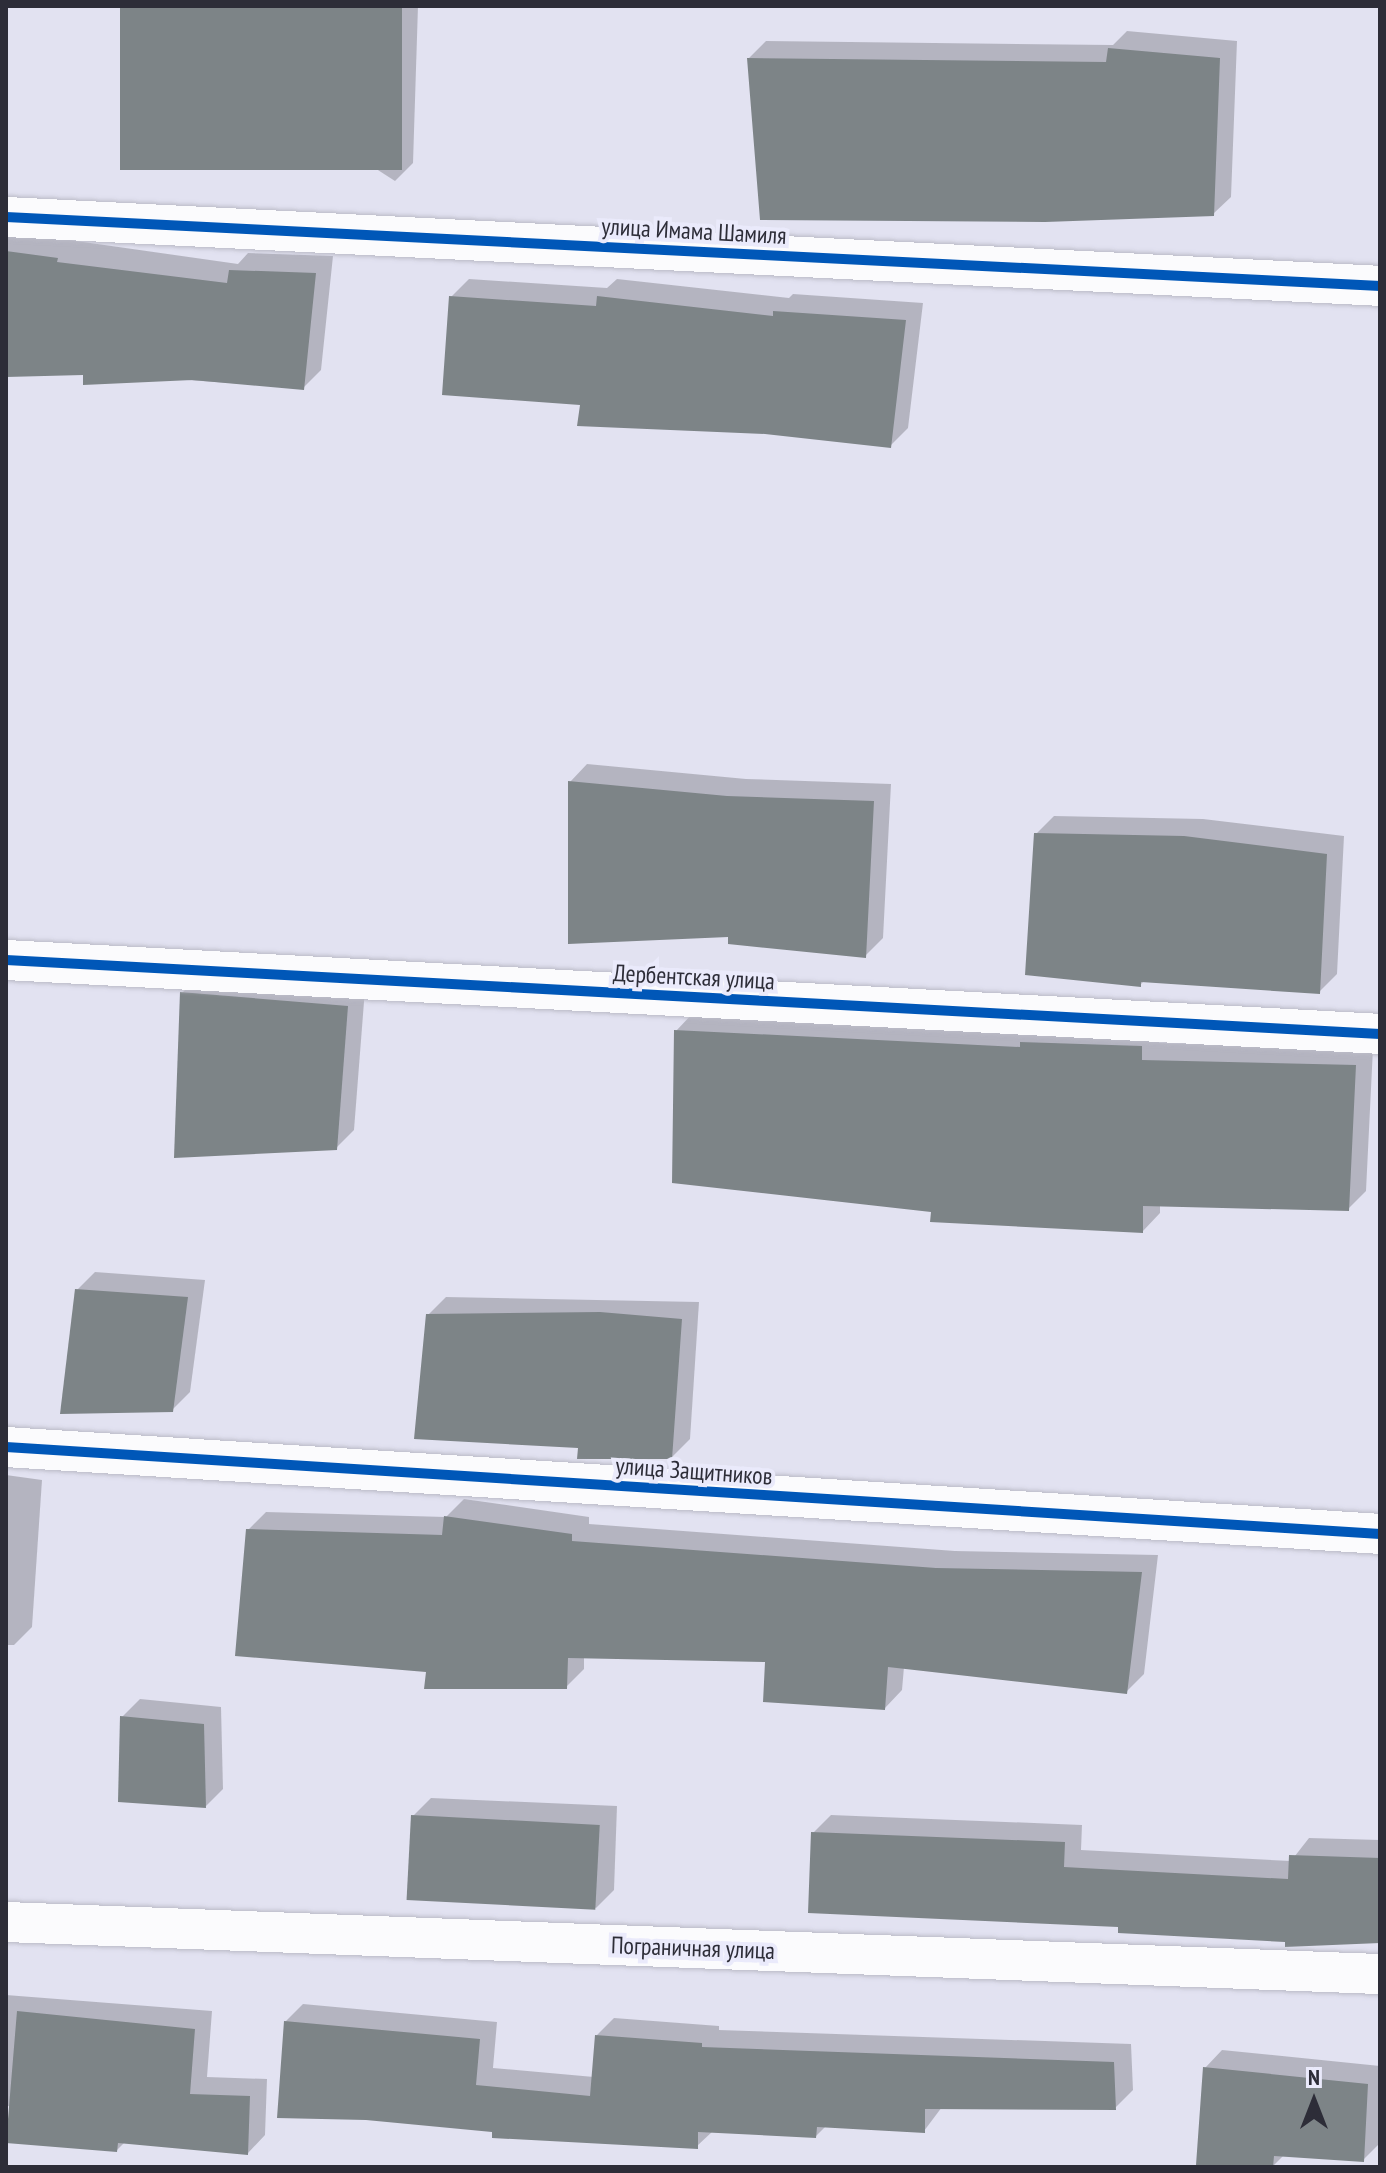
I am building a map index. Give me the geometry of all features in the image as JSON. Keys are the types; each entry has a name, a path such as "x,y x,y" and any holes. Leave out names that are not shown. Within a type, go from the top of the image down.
{"street":[{"name":"улица Имама Шамиля","path":"6,217 1380,286"},
{"name":"Дербентская улица","path":"6,960 1380,1034"},
{"name":"улица Защитников","path":"6,1447 1380,1534"},
{"name":"Пограничная улица","path":"6,1922 1380,1974"}],"building":[{"path":"120,6 402,6 402,170 120,170"},
{"path":"1108,48 1220,58 1214,216 1045,222 760,220 747,58 1106,62"},
{"path":"6,251 58,258 57,262 227,283 229,270 316,273 304,390 192,380 83,385 83,375 6,377"},
{"path":"449,296 596,306 597,296 773,316 773,311 906,320 891,448 765,434 577,426 580,405 442,395"},
{"path":"568,781 727,796 874,801 866,958 728,944 728,937 568,944"},
{"path":"1034,833 1184,836 1327,854 1320,994 1141,982 1141,987 1025,975"},
{"path":"180,992 348,1006 337,1150 174,1158"},
{"path":"674,1030 1020,1047 1020,1042 1142,1046 1142,1060 1356,1065 1349,1211 1143,1206 1143,1233 930,1222 931,1212 672,1183"},
{"path":"75,1289 188,1297 173,1412 60,1414"},
{"path":"600,1312 682,1319 672,1459 577,1459 578,1448 414,1439 426,1314"},
{"path":"444,1516 572,1534 572,1541 936,1568 1142,1572 1127,1694 888,1667 885,1710 763,1702 765,1662 568,1658 567,1689 424,1689 426,1672 235,1656 246,1529 442,1535"},
{"path":"120,1716 204,1724 206,1808 118,1802"},
{"path":"411,1815 600,1825 595,1910 407,1900"},
{"path":"811,1832 1065,1842 1064,1867 1288,1879 1289,1855 1380,1858 1380,1943 1285,1947 1285,1942 1118,1933 1118,1927 808,1913"},
{"path":"17,2011 195,2029 190,2094 250,2096 248,2155 118,2143 117,2152 6,2143"},
{"path":"284,2021 480,2039 476,2085 590,2096 595,2035 702,2043 702,2047 1114,2062 1116,2110 925,2109 925,2133 817,2127 816,2138 698,2132 698,2149 492,2138 492,2132 366,2120 277,2118"},
{"path":"1203,2067 1368,2084 1364,2162 1274,2156 1273,2167 1196,2165"}],"cycle path":[{"path":"6,217 1380,286"},
{"path":"6,960 1380,1034"},
{"path":"6,1447 1380,1534"}]}
